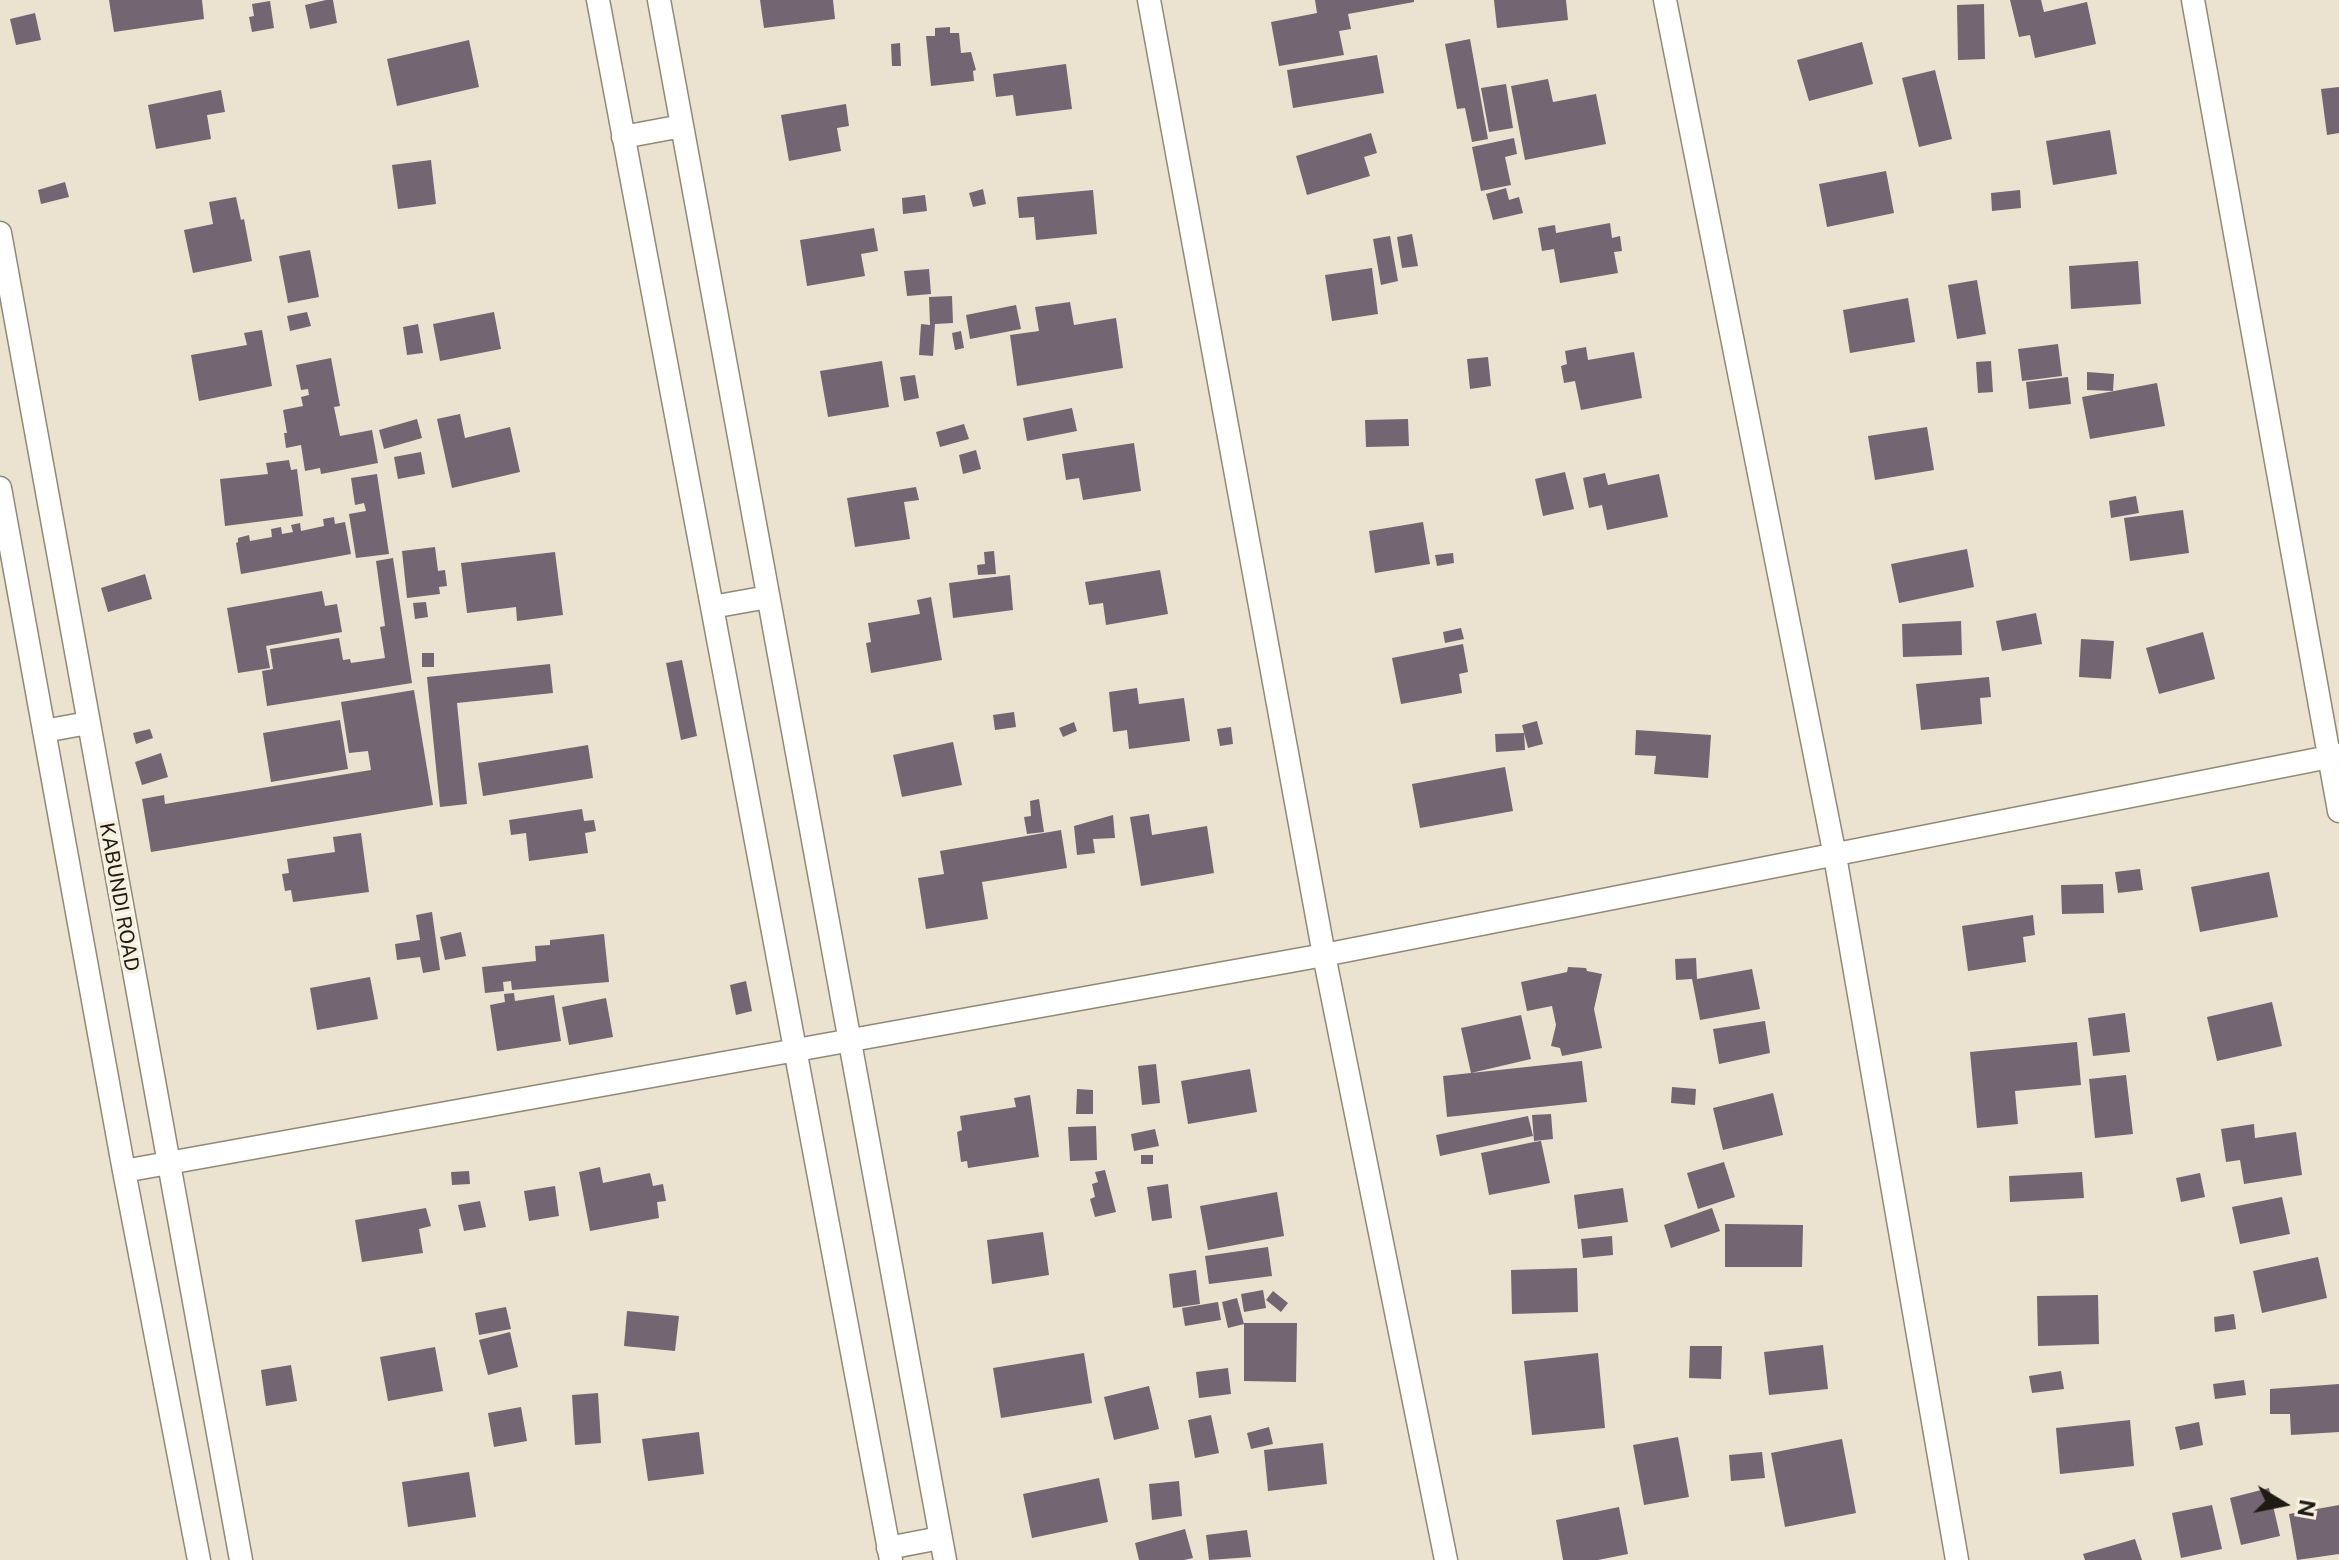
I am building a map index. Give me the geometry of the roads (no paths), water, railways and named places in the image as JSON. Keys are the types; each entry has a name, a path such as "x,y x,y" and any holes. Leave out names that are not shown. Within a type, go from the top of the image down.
{"street":[{"path":"598,0 890,1554 942,1549 659,0"},
{"path":"1149,0 1324,955 1446,1560"},
{"path":"1665,0 1835,856 1957,1560"},
{"path":"2193,0 2334,756 2339,811"},
{"path":"623,137 682,126"},
{"name":"KABUNDI ROAD","path":"0,233 241,1560"},
{"path":"0,488 124,1171 199,1560"},
{"path":"712,607 768,597"},
{"path":"44,731 88,723"},
{"path":"124,1171 1324,955 2334,756"}]}
